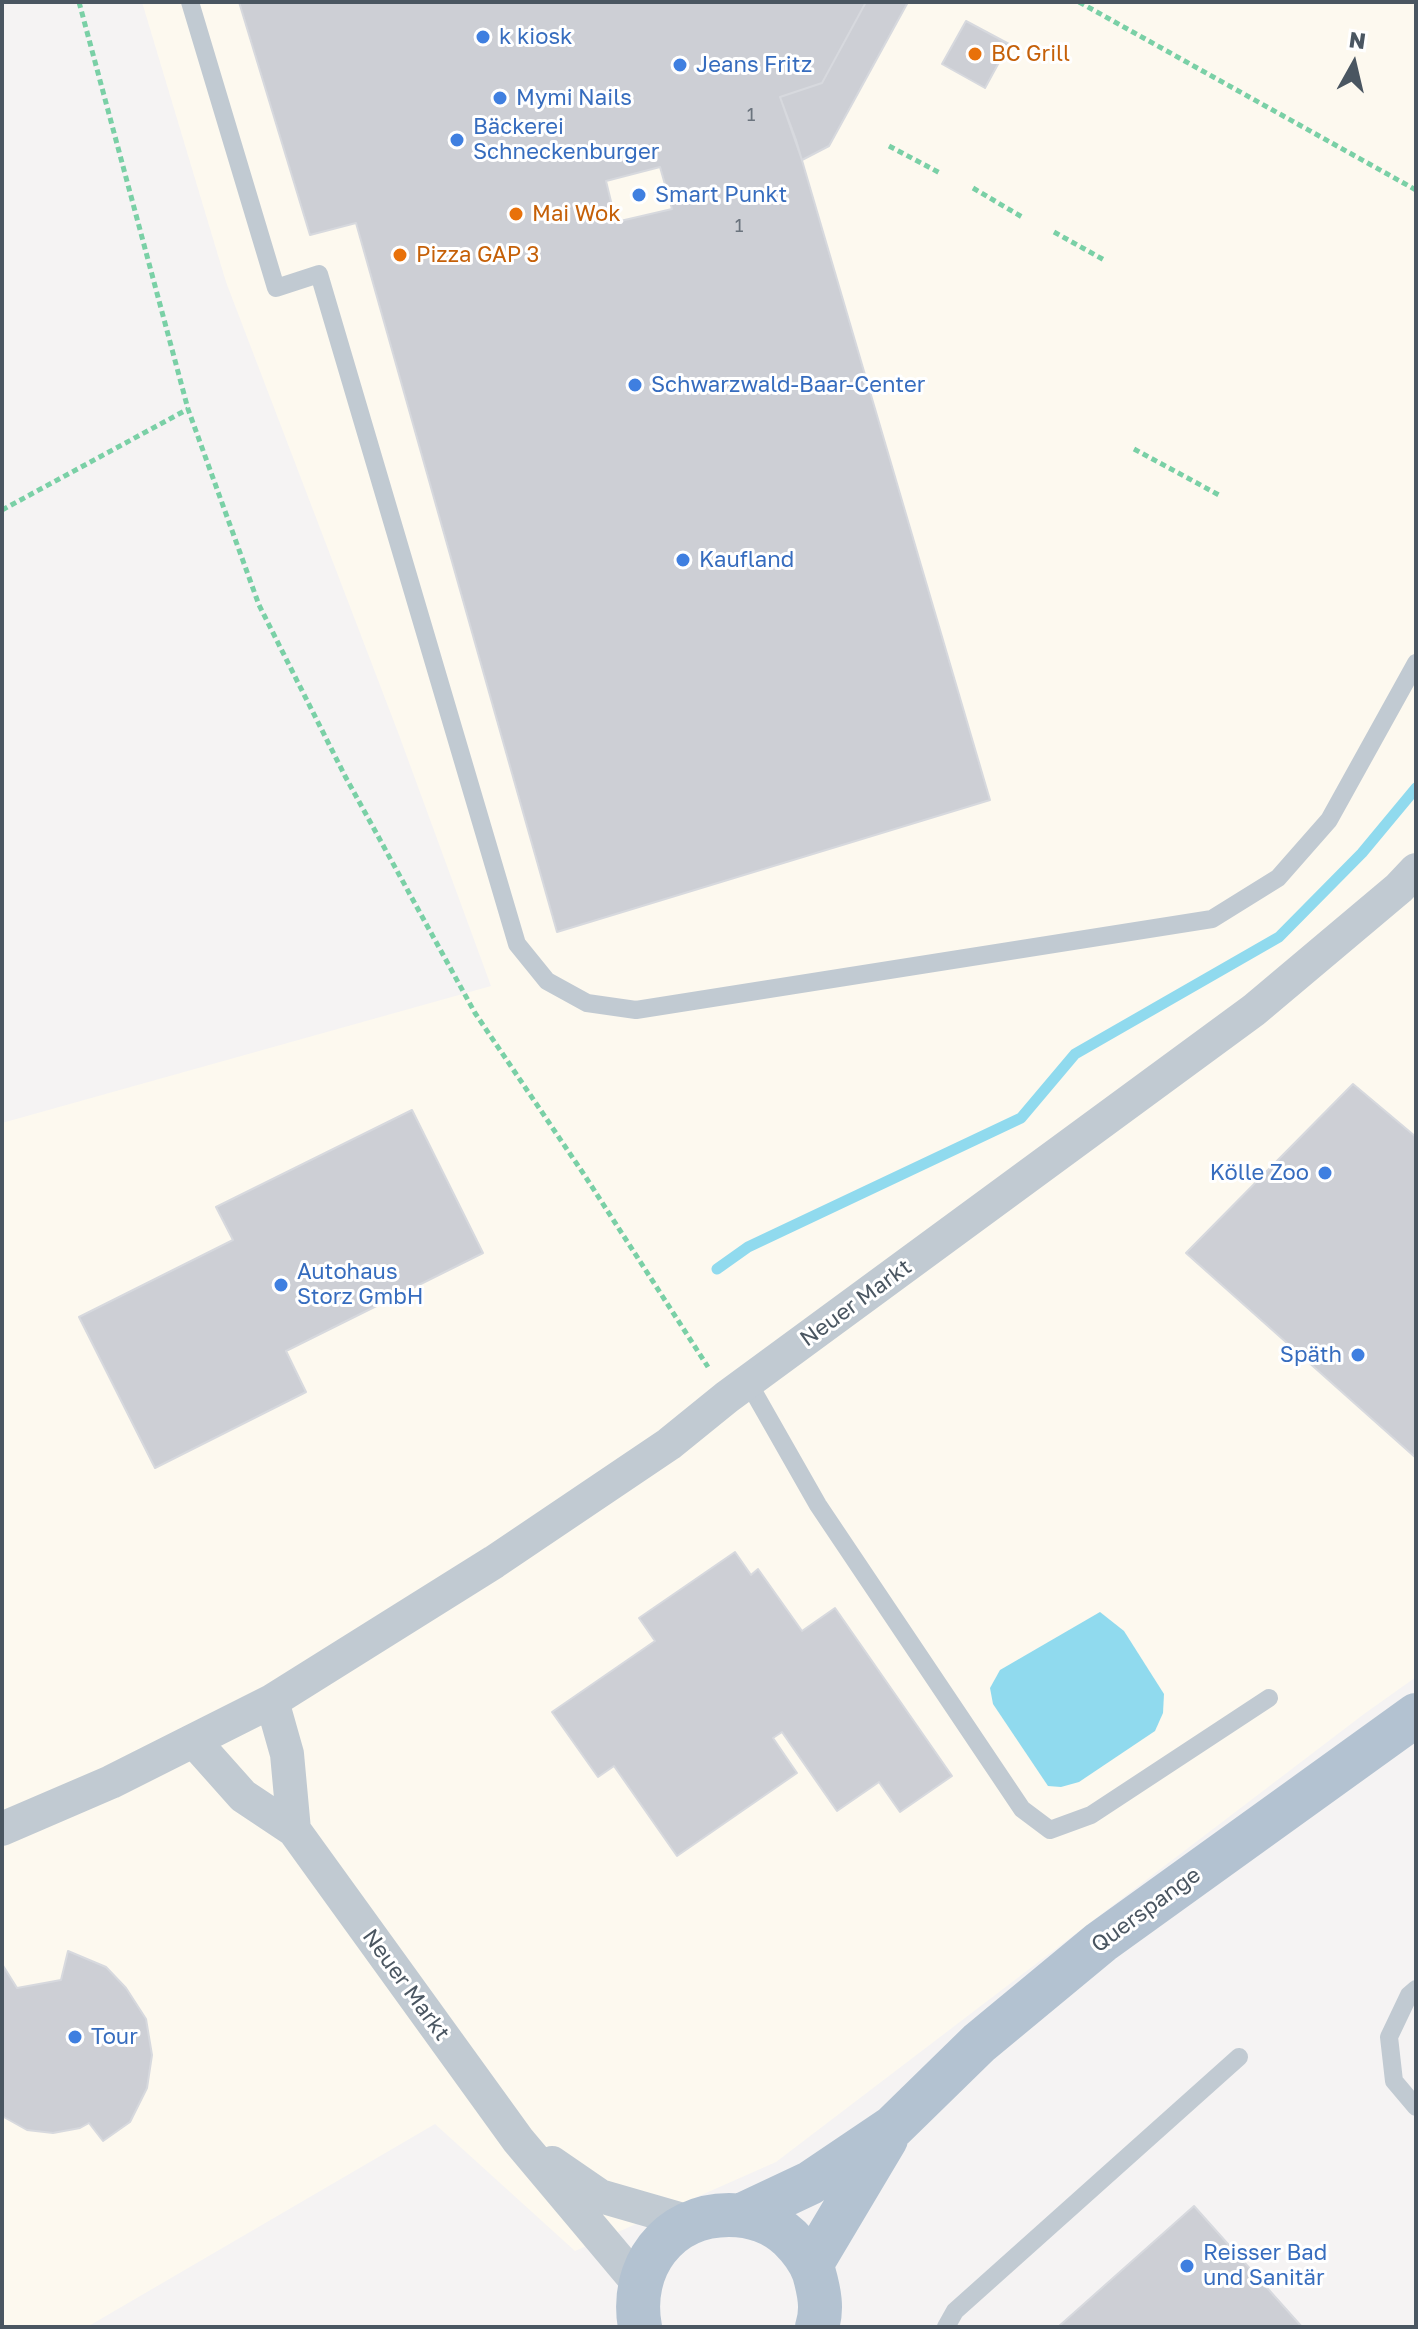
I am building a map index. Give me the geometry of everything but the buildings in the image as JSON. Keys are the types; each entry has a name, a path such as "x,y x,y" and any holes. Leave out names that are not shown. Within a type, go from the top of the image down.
{"main road":[{"name":"Querspange","path":"742,2215 810,2183 893,2127 979,2043 1101,1942 1416,1715"},
{"name":"Querspange","path":"811,2265 893,2127"},
{"path":"640,2327 637,2300 646,2265 673,2233 690,2222 715,2215 742,2215 763,2220 783,2231 799,2247 811,2265 819,2291 821,2324"}],"street":[{"name":"Neuer Markt","path":"2,1829 111,1782 272,1701 494,1562 669,1444 1254,1010 1399,888 1416,870"},
{"path":"272,1701 287,1754 294,1830"},
{"name":"Neuer Markt","path":"194,1741 243,1796 294,1830 518,2140 639,2284"},
{"name":"Neuer Markt","path":"518,2140 600,2196 690,2222"}],"lane":[{"path":"190,2 276,288 319,274 517,944 547,981 587,1003 636,1010 1212,919 1278,878 1329,820 1416,663"},
{"path":"738,1390 1022,1809 1050,1830 1091,1815 1269,1698"},
{"path":"1416,1989 1409,1995 1389,2037 1394,2081 1416,2107"},
{"path":"946,2327 955,2311 1239,2057"}],"path":[{"path":"79,2 188,409 259,605 345,776 475,1013 585,1176 738,1390"},
{"path":"1079,2 1416,190"},
{"path":"889,146 940,173"},
{"path":"973,188 1022,217"},
{"path":"1054,232 1106,261"},
{"path":"2,510 188,409"},
{"path":"1134,449 1219,495"}],"shaded area":[{"path":"142,2 1416,2 1416,1677 776,2162 575,2251 435,2124 87,2327 2,2327 2,1123 491,986 226,282"}],"water":[{"path":"1100,1612 1124,1631 1164,1694 1163,1713 1155,1731 1079,1782 1061,1787 1048,1786 993,1704 990,1688 1000,1670"}],"waterway":[{"path":"717,1269 748,1247 1021,1118 1075,1054 1279,937 1362,853 1416,788"}],"place":[{"name":"k kiosk","path":"483,37"},
{"name":"BC Grill","path":"975,54"},
{"name":"Jeans Fritz","path":"680,65"},
{"name":"Mymi Nails","path":"500,98"},
{"name":"Bäckerei Schneckenburger","path":"457,140"},
{"name":"Smart Punkt","path":"639,195"},
{"name":"Mai Wok","path":"516,214"},
{"name":"Pizza GAP 3","path":"400,255"},
{"name":"Schwarzwald-Baar-Center","path":"635,385"},
{"name":"Kaufland","path":"683,560"},
{"name":"Kölle Zoo","path":"1325,1173"},
{"name":"Autohaus Storz GmbH","path":"281,1285"},
{"name":"Späth","path":"1358,1355"},
{"name":"Tour","path":"75,2037"},
{"name":"Reisser Bad und Sanitär","path":"1187,2266"}]}
